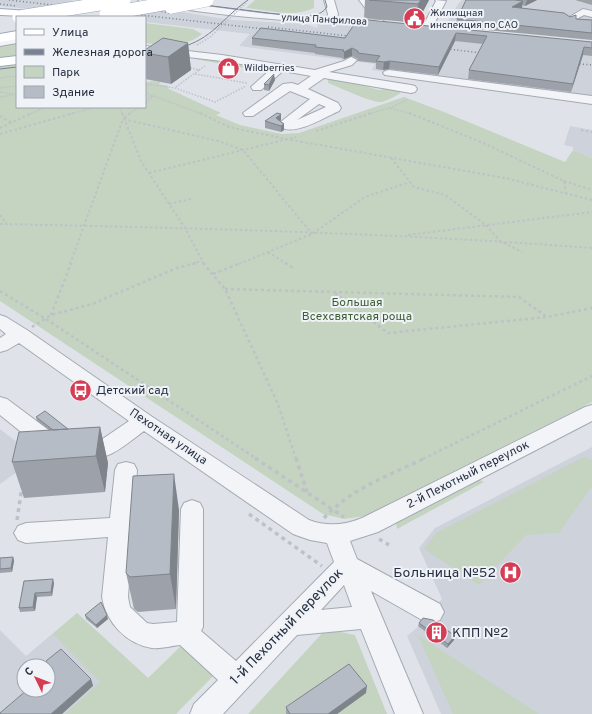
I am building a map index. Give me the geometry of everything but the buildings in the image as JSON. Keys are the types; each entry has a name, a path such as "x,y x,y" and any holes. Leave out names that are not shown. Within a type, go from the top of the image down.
{"main road":[{"path":"42,16 124,0"},
{"path":"94,16 185,0"},
{"path":"119,16 207,0"},
{"path":"62,16 148,1"},
{"path":"0,12 48,16"},
{"path":"0,20 16,21"},
{"path":"0,26 16,21"},
{"path":"0,32 16,22"},
{"path":"0,38 16,35"},
{"path":"0,62 16,60"}],"street":[{"path":"364,0 369,8 405,11 410,7 405,0"},
{"path":"440,0 441,1 426,26 442,29"},
{"name":"улица Панфилова","path":"148,1 286,19 331,20 396,25"},
{"path":"286,19 315,17 324,14 330,4"},
{"path":"330,4 331,20"},
{"path":"330,4 340,15 365,22"},
{"path":"569,20 583,12 592,14"},
{"path":"0,44 16,40"},
{"path":"146,49 164,58 222,58 411,89"},
{"path":"299,94 317,73 348,63 351,60"},
{"path":"337,66 592,100"},
{"path":"257,87 281,67"},
{"path":"249,113 287,87 292,87 299,94 318,98"},
{"name":"Пехотная улица","path":"0,320 144,421 301,527 322,534 339,534"},
{"path":"0,346 20,334"},
{"path":"0,404 62,453 103,450 144,421"},
{"name":"2-й Пехотный переулок","path":"339,534 370,525 592,412"},
{"path":"126,470 115,597 118,610 136,629 147,635 185,634 236,679"},
{"path":"185,634 189,630 191,622 192,509"},
{"path":"26,533 121,527"},
{"name":"1-й Пехотный переулок","path":"204,714 347,565 339,534"},
{"path":"347,565 430,612"},
{"path":"347,565 409,714"},
{"path":"289,624 369,617"}],"path":[{"path":"210,37 246,3"},
{"path":"455,24 461,12"},
{"path":"426,26 455,24 463,25"},
{"path":"164,58 199,70 175,88"},
{"path":"146,84 175,88 215,102 250,84 194,74"},
{"path":"0,78 16,76"},
{"path":"171,84 178,85"},
{"path":"0,88 16,86"},
{"path":"0,92 16,94"},
{"path":"146,93 188,108 229,127 286,139 505,178 592,200"},
{"path":"0,97 16,94"},
{"path":"146,98 154,96"},
{"path":"146,102 154,96"},
{"path":"0,128 44,108"},
{"path":"0,134 92,108"},
{"path":"119,108 141,161 185,228 202,261 225,290 278,404 307,492"},
{"path":"51,315 123,119 138,108"},
{"path":"309,133 389,108 408,113 482,142 564,181 592,190"},
{"path":"0,116 12,123"},
{"path":"0,120 4,118"},
{"path":"123,119 218,141 243,150 312,234"},
{"path":"581,130 592,132"},
{"path":"149,173 301,135"},
{"path":"390,158 414,187 445,195 486,225 500,241 522,252"},
{"path":"564,181 566,194"},
{"path":"213,274 312,234 365,197 410,182"},
{"path":"170,204 191,199"},
{"path":"400,236 592,212"},
{"path":"0,215 7,224"},
{"path":"0,224 85,225 400,236 500,241 592,248"},
{"path":"268,252 295,269"},
{"path":"20,334 51,315 92,304 177,268 202,261"},
{"path":"225,290 519,297 547,317"},
{"path":"0,291 46,318 332,509 357,491 592,376"},
{"path":"334,292 388,333 547,317 592,308"},
{"path":"23,484 17,517 20,527 26,533"}],"shaded area":[{"path":"0,0 66,0 89,2 39,10 0,6"},
{"path":"462,0 592,0 592,38 447,23"},
{"path":"164,9 231,20 305,24 318,28 317,24 364,26 592,48 592,100 372,70 375,64 239,46 250,34 146,22 146,16 127,16"},
{"path":"570,126 592,130 592,158 573,150 573,147 564,145"},
{"path":"0,429 37,458 0,484"},
{"name":"Больница №52","path":"592,447 592,714 441,714 407,636 418,627 442,599 419,548 435,528"},
{"path":"77,613 181,708 176,714 0,714 0,630 26,656"}],"green space":[{"path":"255,0 314,0 314,8 306,11 289,13 246,8"},
{"path":"146,23 193,29 202,34 182,43 160,45 146,43"},
{"path":"16,42 16,57 0,59 0,45"},
{"path":"195,59 214,60 270,69 267,72"},
{"name":"Большая Всехсвятская роща","path":"16,64 16,108 146,108 146,82 151,81 161,82 159,84 169,86 167,88 221,113 216,115 240,125 282,134 299,133 404,97 565,162 573,150 592,158 592,402 365,516 344,519 323,514 0,301 0,65"},
{"path":"331,76 344,82 352,80 369,84 365,86 379,90 392,88 401,93 386,101 376,102 328,83 328,79"},
{"path":"584,457 592,460 592,486 559,533 526,535 479,585 424,549 436,533"},
{"path":"478,479 484,482 397,529 396,524 400,519"},
{"path":"77,613 148,678 184,643 218,671 176,714 65,714 100,682 53,634"},
{"path":"326,629 355,635 387,714 248,714"},
{"path":"418,635 539,714 453,714"}],"tram line":[{"path":"165,0 237,9"},
{"path":"237,9 248,0"},
{"path":"237,9 300,17 315,15 325,10 327,7 325,0"},
{"path":"179,48 191,44 209,34 237,9"},
{"path":"0,69 16,67"}],"railway":[{"path":"9,0 273,30"},
{"path":"121,0 142,7 169,13"},
{"path":"0,4 16,6"},
{"path":"268,27 357,37"},
{"path":"440,48 490,54"},
{"path":"569,63 592,65"}],"place":[{"name":"Жилищная инспекция по САО","path":"415,19"},
{"name":"Wildberries","path":"229,68"},
{"name":"Детский сад","path":"80,391"},
{"name":"Больница №52","path":"511,573"},
{"name":"КПП №2","path":"436,633"}]}
